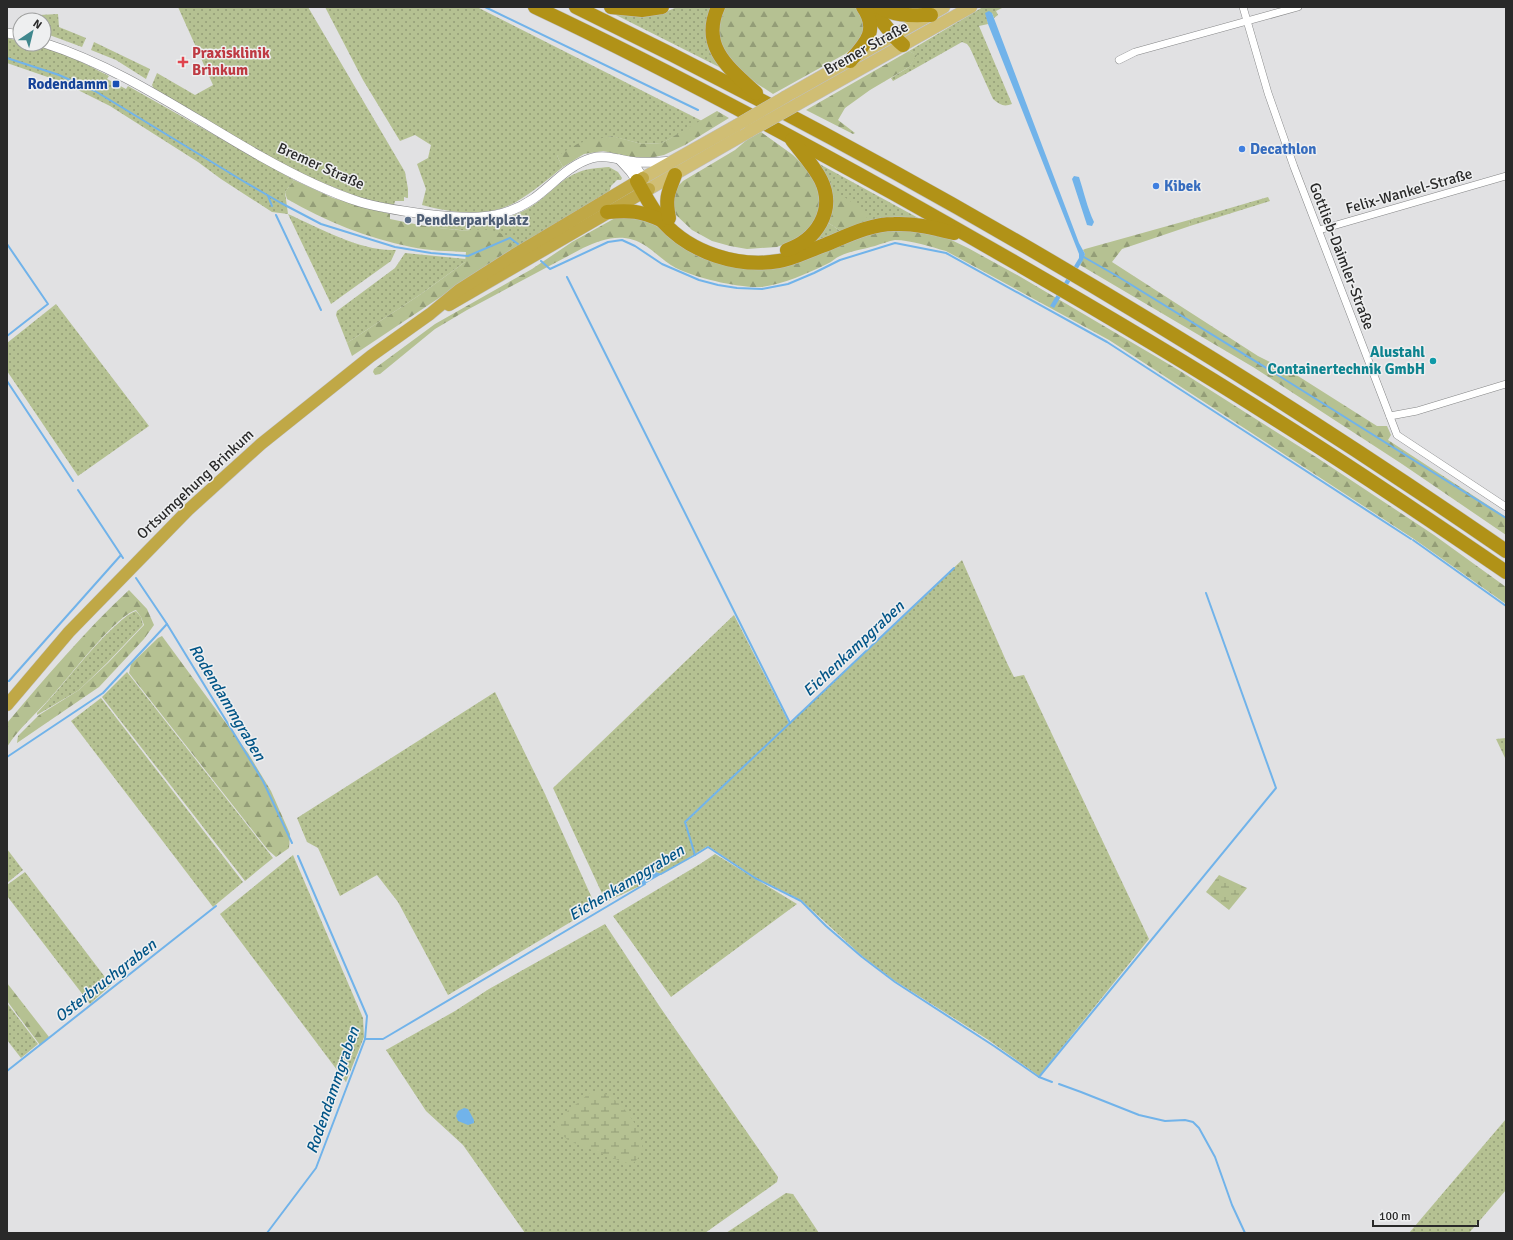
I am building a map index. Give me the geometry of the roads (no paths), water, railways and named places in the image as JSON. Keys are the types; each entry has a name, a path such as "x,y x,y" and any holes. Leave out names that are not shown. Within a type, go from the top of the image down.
{"highway":[{"path":"535,7 610,43 787,134 971,237 1142,337 1277,420 1506,572"},
{"path":"576,7 768,104 938,197 1072,274 1285,404 1506,551"},
{"path":"611,7 642,10 662,7"},
{"path":"718,7 713,19 712,31 714,45 717,51 727,65 768,104"},
{"path":"850,61 867,40 871,30 870,20 863,7"},
{"path":"877,8 894,14 931,15"},
{"path":"877,8 898,38"},
{"path":"607,212 638,211 665,219 697,240 728,251 748,254 770,254 795,247 808,239 817,230 824,218 826,204 825,190 815,170 787,134"},
{"path":"665,219 667,194 673,168"},
{"path":"643,185 662,210 665,219 680,237 704,251 724,258 743,262 762,263 781,261 873,227 893,224 913,224 971,237"},
{"name":"Ortsumgehung Brinkum","path":"430,314 464,297 607,212 643,185"},
{"name":"Ortsumgehung Brinkum","path":"7,705 69,632 188,510 261,444 355,369 430,314 459,290 509,258 643,185"}],"main road":[{"name":"Bremer Straße","path":"673,168 750,132 798,104 944,7"},
{"name":"Bremer Straße","path":"673,168 737,125 784,97 850,61 898,38 971,7"},
{"path":"643,185 673,168"}],"street":[{"name":"Gottlieb-Daimler-Straße","path":"1243,7 1268,93 1294,167 1397,435 1506,507"},
{"path":"1119,60 1135,52 1298,7"},
{"name":"Bremer Straße","path":"52,46 102,65 163,98 251,151 305,180 348,198 389,209 457,217 497,215 515,210 529,202 566,172 580,163 601,157 652,163 673,168"},
{"path":"624,160 636,167 643,185"},
{"name":"Felix-Wankel-Straße","path":"1319,230 1506,176"},
{"path":"1390,416 1417,411 1506,384"}],"water":[{"path":"989,11 992,13 1079,243 1085,254 1083,260 1054,308 1050,306 1079,258 1079,254 988,24 985,13"},
{"path":"1074,176 1079,177 1087,205 1094,222 1092,226 1087,225 1072,179"},
{"path":"652,871 662,874 643,885 641,883 643,879"},
{"path":"464,1108 468,1109 474,1123 468,1125 458,1121 456,1116 458,1111"}],"waterway":[{"path":"485,7 698,110"},
{"path":"7,58 59,75 95,91 243,181 321,224 395,247 431,253 468,256 510,238 518,244"},
{"path":"268,196 272,206"},
{"path":"276,215 321,310"},
{"path":"541,261 550,269 608,242 622,240 635,246 662,264 699,280 737,288 762,289 788,284 840,260 895,243 946,253 1107,342 1411,539"},
{"name":"Rodendammgraben","path":"7,244 48,304 7,336"},
{"path":"1082,256 1276,374 1506,518"},
{"path":"567,277 790,723"},
{"name":"Rodendammgraben","path":"7,381 73,481"},
{"name":"Rodendammgraben","path":"78,490 123,558"},
{"path":"1413,540 1506,606"},
{"path":"7,681 9,681 121,555"},
{"name":"Eichenkampgraben","path":"661,874 695,855 685,822 954,568"},
{"name":"Rodendammgraben","path":"136,578 167,624 263,781 292,843"},
{"path":"1039,1077 1276,788 1206,593"},
{"path":"7,757 103,693 167,624"},
{"path":"695,855 708,847 755,878 801,901 826,926 862,957 895,982 1039,1077 1052,1082"},
{"name":"Rodendammgraben","path":"267,1233 316,1168 365,1039 367,1016 298,856"},
{"name":"Eichenkampgraben","path":"365,1039 383,1039 645,884"},
{"name":"Osterbruchgraben","path":"7,1071 216,906"},
{"path":"1059,1084 1139,1115 1165,1121 1185,1120 1193,1122 1199,1128 1215,1157 1232,1205 1245,1233"}],"place":[{"name":"Praxisklinik Brinkum","path":"183,62"},
{"name":"Rodendamm","path":"116,84"},
{"name":"Decathlon","path":"1242,149"},
{"name":"Kibek","path":"1156,186"},
{"name":"Pendlerparkplatz","path":"408,220"},
{"name":"Alustahl Containertechnik GmbH","path":"1433,361"}]}
